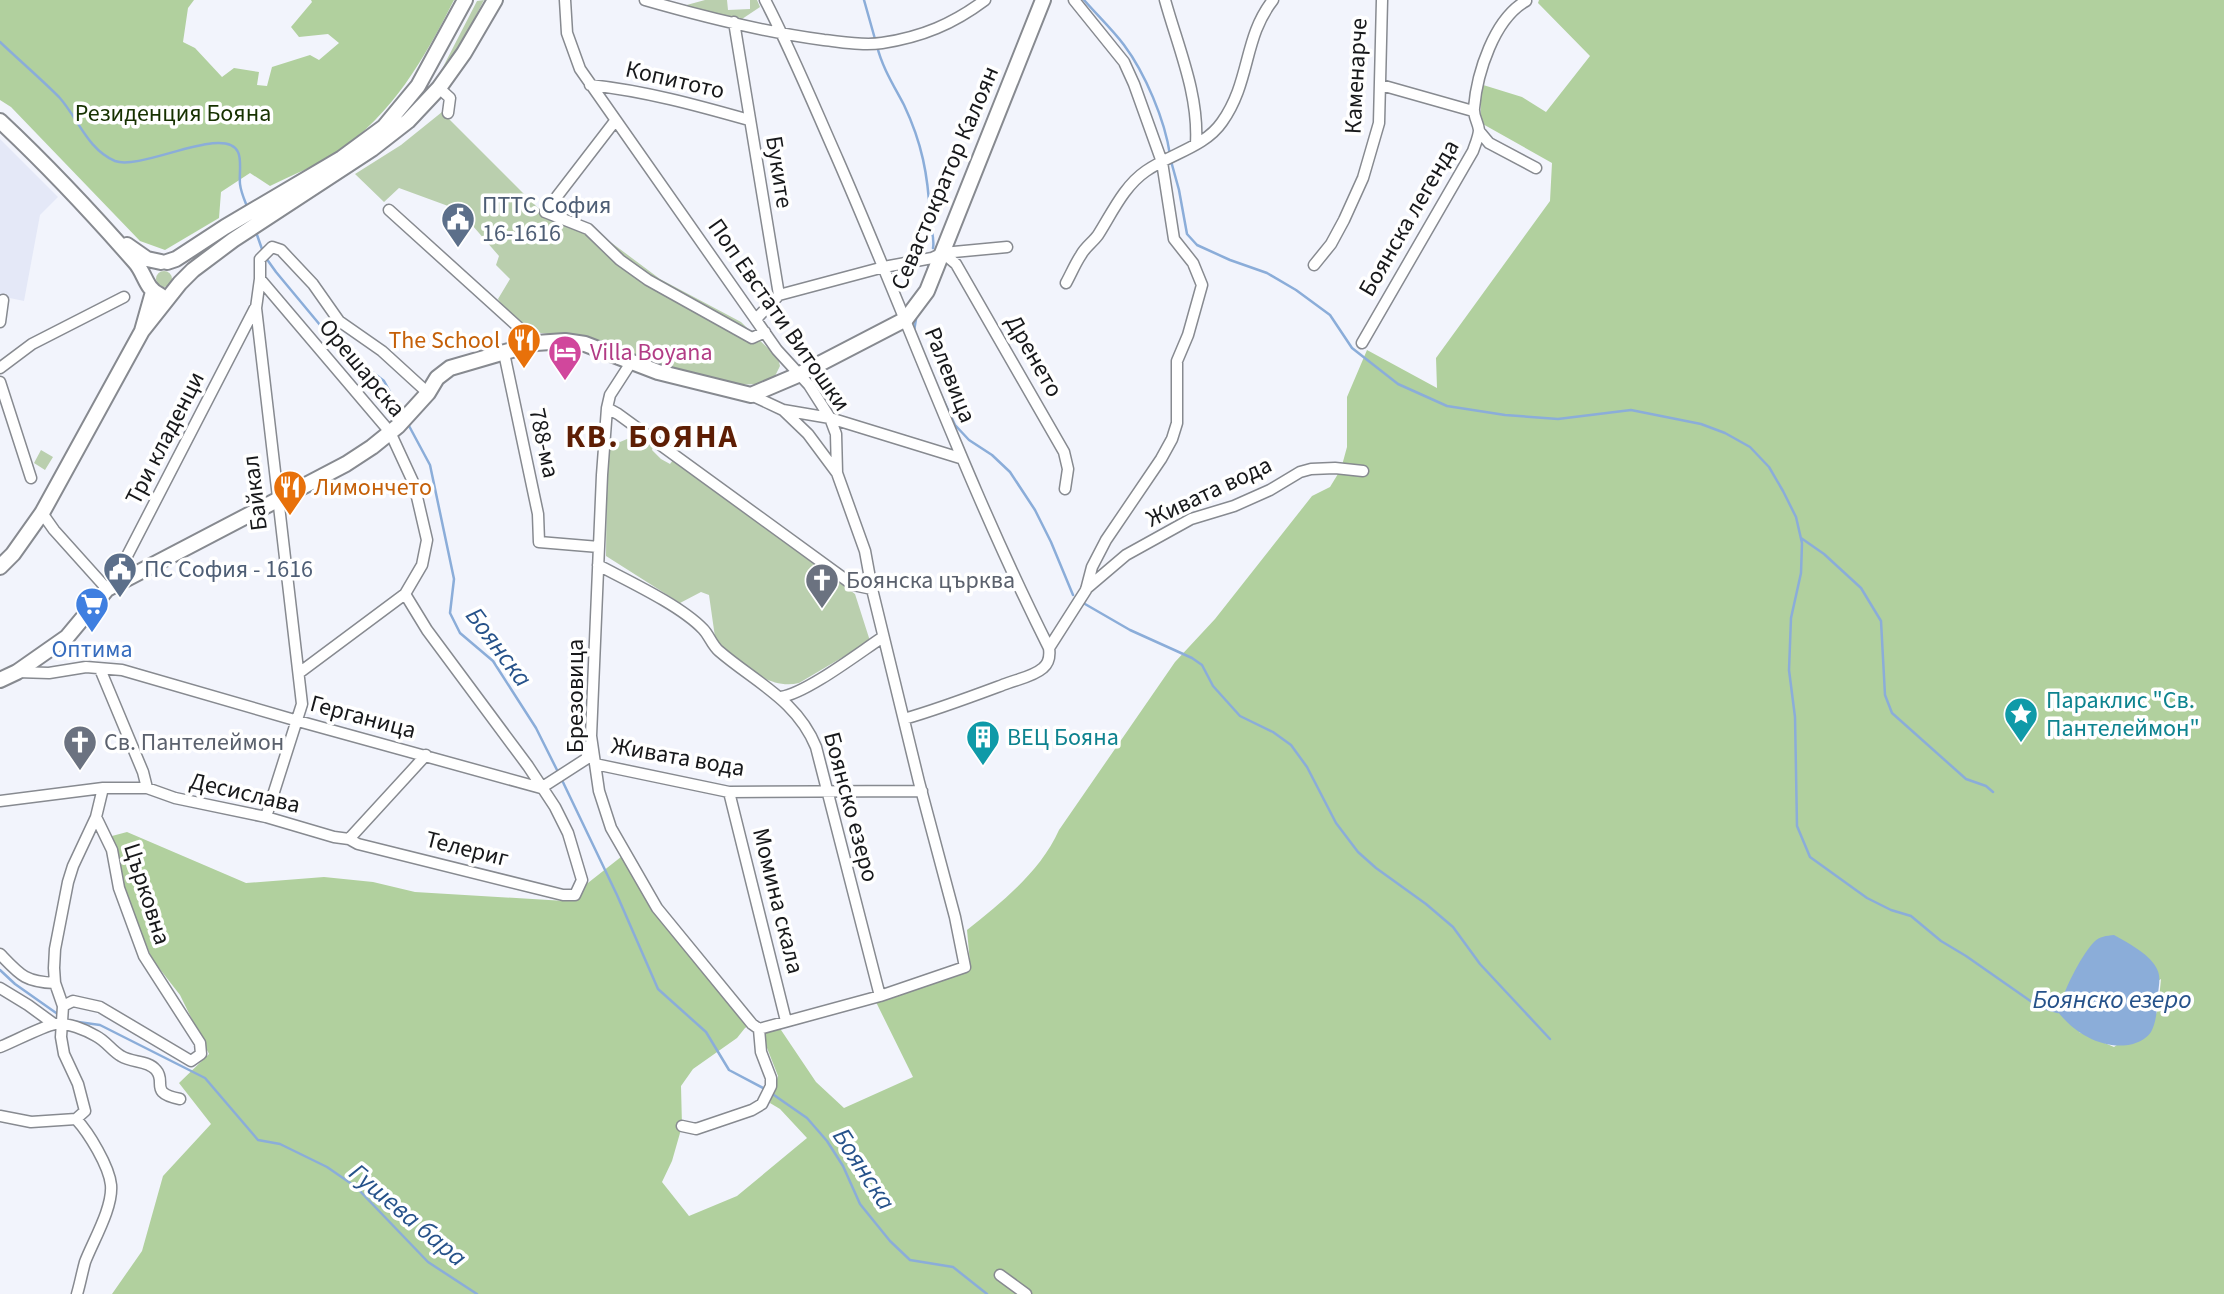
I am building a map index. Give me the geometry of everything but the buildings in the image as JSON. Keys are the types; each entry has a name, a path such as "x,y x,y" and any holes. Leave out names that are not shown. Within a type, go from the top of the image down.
{"main road":[{"path":"142,331 152,267 176,259 229,234 384,127 418,86 465,0"},
{"path":"279,202 372,149 408,121 439,88 464,53 495,0"},
{"name":"Севастократор Калоян","path":"751,395 798,375 906,319 927,291 1043,0"},
{"path":"0,121 109,232 140,267 150,287 161,296 176,288"},
{"path":"109,232 147,259 173,264 179,271 176,288"},
{"path":"0,568 42,513 142,331 176,288 229,234"},
{"path":"0,680 17,672 67,637 109,588 346,464 394,429 424,398 437,378 450,368 536,343 556,340 575,342 658,372 751,395"}],"street":[{"name":"Поп Евстати Витошки","path":"565,0 567,33 580,69 765,332 809,385 830,418 836,434 837,473 865,551 883,637 955,917 965,967 880,996"},
{"path":"645,0 783,34 853,43 877,43 933,32 985,0"},
{"name":"Ралевица","path":"765,0 783,34 884,267 960,458 1049,648"},
{"path":"904,719 1042,669 1049,659 1049,648 1086,590 1092,567 1106,540 1161,459 1177,423 1177,361 1188,335 1202,285 1192,263 1174,239 1162,162 1135,84 1124,62 1074,0"},
{"path":"1165,0 1191,85 1197,130 1196,144"},
{"path":"1066,284 1082,253 1096,238 1130,186 1147,170 1217,130 1237,98 1254,31 1273,0"},
{"name":"Каменарче","path":"1314,265 1331,244 1363,178 1379,123 1382,0"},
{"name":"Боянска легенда","path":"1362,344 1473,151 1479,131 1473,111 1485,57 1491,42 1512,11 1526,1"},
{"name":"Буките","path":"734,22 779,295"},
{"name":"Копитото","path":"590,85 674,98 750,120"},
{"path":"1381,85 1473,111"},
{"path":"439,88 450,98 448,113"},
{"path":"615,121 545,212 588,229 620,260 648,280 752,338 765,332"},
{"path":"1479,131 1489,143 1536,168"},
{"path":"389,210 536,343"},
{"name":"Байкал","path":"266,817 302,704 256,308 261,279 260,259 272,247"},
{"name":"Орешарска","path":"272,247 281,250 313,284 339,321 382,351 424,398"},
{"path":"756,319 779,295 884,267 932,258 943,253 1007,247"},
{"name":"Дренето","path":"943,253 956,264 1064,452 1068,468 1065,489"},
{"name":"Орешарска","path":"261,279 394,429 414,484 427,540 422,565 405,594"},
{"path":"0,368 32,344 124,297"},
{"path":"0,322 3,300"},
{"name":"Три кладенци","path":"109,588 160,496 256,308"},
{"name":"788-ма","path":"503,353 538,514 539,542 599,547"},
{"name":"Брезовица","path":"632,361 610,395 607,408 591,736 599,791 611,828 657,908 752,1024 759,1029"},
{"path":"0,382 31,478"},
{"path":"751,395 783,410 830,418 960,458"},
{"path":"607,408 853,585 872,589"},
{"path":"783,410 808,434 837,473"},
{"name":"Живата вода","path":"1086,590 1126,555 1191,519 1234,506 1270,490 1300,472 1335,468 1363,471"},
{"path":"42,513 54,530 109,588"},
{"name":"Боянско езеро","path":"598,565 686,615 704,630 716,649 781,697 812,736 880,996"},
{"path":"299,673 405,594 427,630 528,766 541,788 586,759 591,736"},
{"path":"781,697 810,685 883,637"},
{"path":"0,801 103,788 147,788 143,772 100,669 86,667 48,673 17,672"},
{"name":"Герганица","path":"100,669 121,670 298,722 541,788"},
{"path":"349,839 426,755"},
{"name":"Живата вода","path":"595,764 729,792 922,791"},
{"path":"0,1116 31,1122 76,1119 85,1111 78,1084 64,1054 57,1024 63,1006 55,983 55,949 68,882 96,817 103,788"},
{"name":"Десислава","path":"147,788 175,798 266,817 349,839"},
{"name":"Телериг","path":"349,839 358,844 563,895 575,895 582,880 568,833 555,807 541,788"},
{"name":"Момина скала","path":"729,792 786,1021"},
{"name":"Църковна","path":"63,1006 73,1001 100,1007 191,1061 201,1055 200,1043 144,956 119,888 113,850 96,817"},
{"path":"0,954 15,971 33,982 55,983"},
{"path":"0,988 57,1024 99,1037 122,1057 148,1064 160,1075 158,1084 162,1092 169,1097 180,1099"},
{"path":"682,1126 696,1129 762,1104 771,1086 771,1078 761,1052 759,1029 880,996"},
{"path":"0,1047 57,1024"},
{"path":"76,1119 99,1156 111,1187 110,1201 85,1265 77,1294"},
{"path":"1000,1275 1026,1294"}],"shaded area":[{"path":"0,139 58,197 40,215 24,301 0,296"}],"green space":[{"name":"Резиденция Бояна","path":"0,0 194,0 188,8 183,42 195,48 222,77 234,68 259,72 257,85 267,86 272,67 310,55 319,60 339,43 328,34 299,37 291,27 311,0 454,0 405,84 375,121 357,137 329,157 270,186 250,173 221,192 219,218 165,250 140,241 11,107 0,100"},
{"path":"484,0 459,48 442,69 477,1"},
{"path":"705,0 727,0 728,10 750,9 750,0 757,0 760,7 742,19 683,6"},
{"path":"1539,0 2224,0 2224,1294 112,1294 142,1251 163,1176 211,1124 179,1083 209,1054 180,995 152,959 122,884 112,836 127,832 246,883 324,877 373,882 415,892 565,901 626,853 657,908 752,1024 693,1069 681,1086 682,1126 672,1161 662,1182 689,1216 737,1196 807,1138 780,1109 770,1103 778,1076 762,1035 779,1027 816,1082 844,1108 913,1077 875,1000 963,973 970,963 967,930 1007,897 1042,859 1059,830 1175,662 1215,619 1312,496 1330,487 1341,469 1347,447 1347,397 1367,350 1437,388 1436,358 1550,201 1552,163 1481,123 1480,84 1522,97 1546,112 1590,56 1538,3","holes":["2161,979 2158,1009 2154,1019 2114,1047 2079,1032"]},
{"path":"442,112 539,209 543,203 589,226 660,279 741,322 778,358 780,366 775,376 760,384 730,385 631,355 601,341 534,332 507,312 498,299 510,279 496,265 499,256 459,210 399,188 384,202 355,174 401,145"},
{"path":"161,271 167,271 172,279 170,285 161,287 156,282 156,276"},
{"path":"639,434 653,446 652,450 661,459 670,464 673,460 855,594 870,641 799,683 776,683 754,673 716,644 709,595 701,592 680,603 606,556 609,437 620,442"},
{"path":"41,450 53,457 45,470 34,463"}],"water":[{"name":"Боянско езеро","path":"2114,935 2150,959 2157,968 2159,979 2156,1014 2151,1032 2138,1042 2122,1046 2091,1039 2073,1027 2058,1012 2083,956 2094,942"}],"waterway":[{"path":"864,0 875,39"},
{"path":"1084,0 1132,56 1159,112 1170,155"},
{"name":"Боянска","path":"0,42 59,97 97,149 115,161 144,160 200,145 230,145 239,155 241,187 248,209"},
{"path":"877,46 920,146 928,187 933,248"},
{"path":"1171,161 1187,234 1197,245 1267,273 1296,290 1330,315 1352,348 1398,384 1447,406 1505,415 1558,419 1631,410 1701,424 1750,447 1769,467 1783,491 1796,517 1802,543 1801,573 1791,618 1789,670 1795,717 1797,826 1810,857 1867,898 1911,916 1941,941 2039,1007 2058,1012"},
{"name":"Боянска","path":"256,232 263,252"},
{"name":"Боянска","path":"266,258 335,343 384,381 403,415"},
{"path":"927,273 929,264"},
{"path":"914,331 916,319"},
{"path":"941,395 955,425 969,440 992,455 1010,472 1035,510 1073,595"},
{"name":"Боянска","path":"408,424 430,465 454,579 450,613 460,633 493,661 536,728 558,772"},
{"path":"1801,538 1824,554 1861,588 1881,621 1885,695 1892,713 1966,779 1986,786 1993,792"},
{"path":"1085,604 1130,630 1192,658 1202,665 1213,686 1240,716 1273,732 1291,745 1307,767 1336,823 1358,852 1453,927 1480,964 1550,1039"},
{"name":"Боянска","path":"561,778 658,989 706,1032 729,1070 765,1089"},
{"name":"Гушева бара","path":"0,970 59,1015"},
{"name":"Гушева бара","path":"71,1021 100,1025 205,1078 258,1140 280,1144 327,1167 356,1187 428,1262 477,1294"},
{"name":"Боянска","path":"771,1093 807,1118 827,1141 843,1166 860,1204 890,1241 910,1260 953,1267 987,1294"}],"place":[{"name":"ПТТС София 16-1616","path":"458,249"},
{"name":"The School","path":"524,370"},
{"name":"Villa Boyana","path":"565,382"},
{"name":"Лимончето","path":"290,517"},
{"name":"ПС София - 1616","path":"120,599"},
{"name":"Боянска църква","path":"822,610"},
{"name":"Оптима","path":"92,634"},
{"name":"Параклис \"Св. Пантелеймон\"","path":"2021,744"},
{"name":"ВЕЦ Бояна","path":"983,767"},
{"name":"Св. Пантелеймон","path":"80,772"}],"district":[{"name":"КВ. БОЯНА","path":"652,437"}]}
